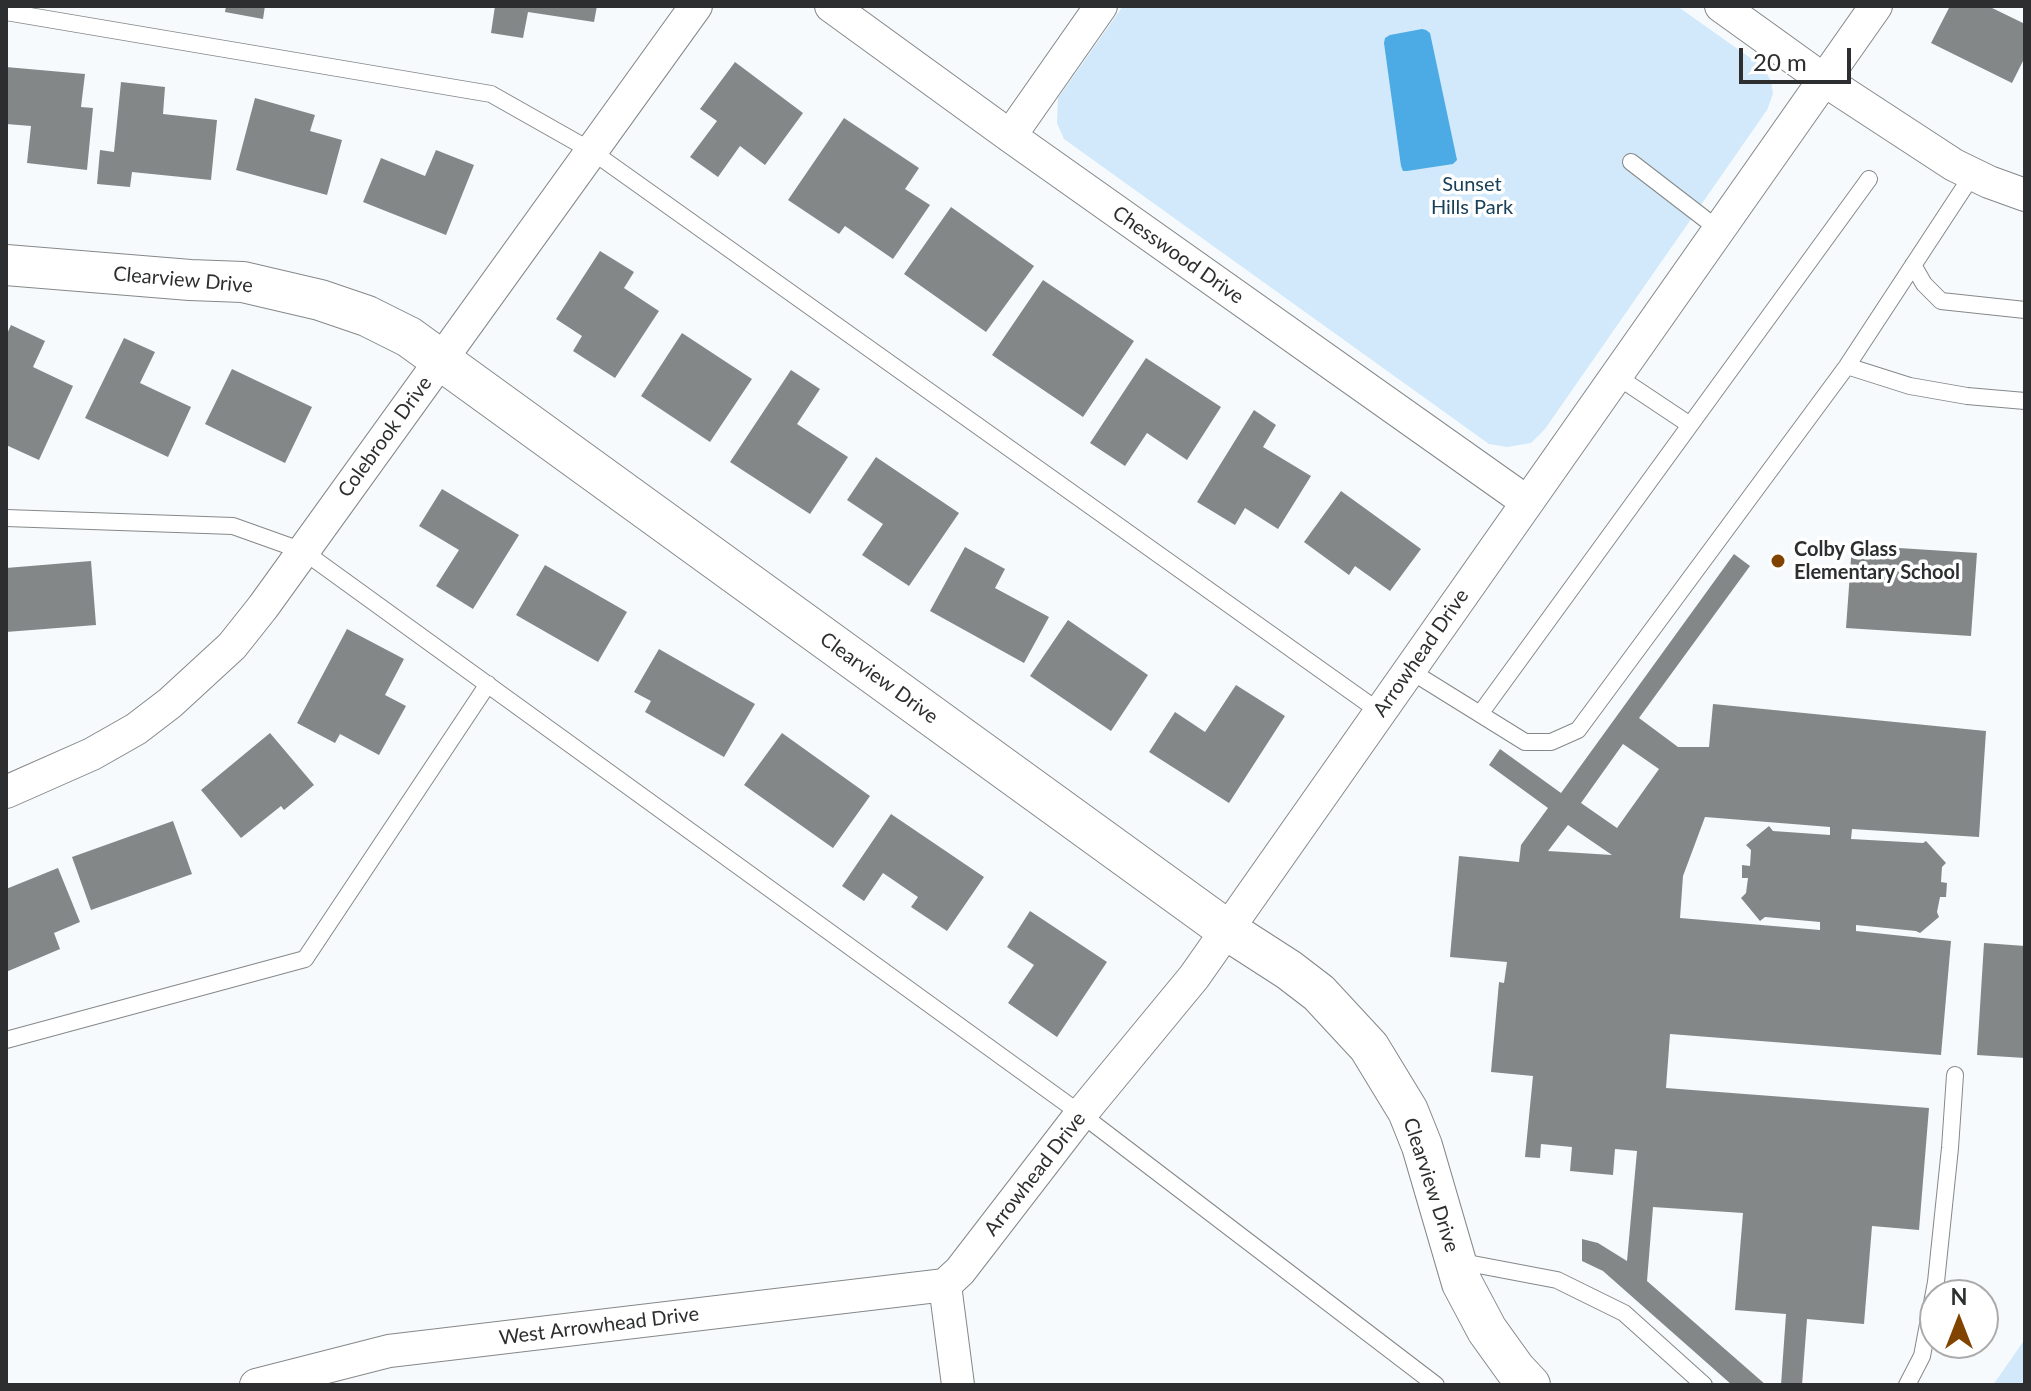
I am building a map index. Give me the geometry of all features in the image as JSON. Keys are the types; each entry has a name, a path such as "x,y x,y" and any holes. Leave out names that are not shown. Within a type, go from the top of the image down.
{"street":[{"name":"Colebrook Drive","path":"6,792 92,754 136,729 170,703 232,646 696,6"},
{"name":"Chesswood Drive","path":"831,6 1527,502"},
{"path":"1010,136 1101,6"},
{"path":"1721,6 1824,80 1954,165 2025,195"},
{"name":"Arrowhead Drive","path":"945,1285 960,1271 1081,1114 1194,977 1876,6"},
{"name":"Clearview Drive","path":"6,265 243,282 320,300 367,316 409,337 1227,930 1289,970 1319,993 1369,1047 1408,1111 1422,1146 1462,1283 1487,1330 1530,1385"},
{"path":"945,1285 958,1385"},
{"name":"West Arrowhead Drive","path":"256,1385 389,1351 945,1285"}],"lane":[{"path":"6,12 491,94 590,150 1380,712"},
{"path":"1631,162 1718,229"},
{"path":"1409,670 1525,742 1551,742 1578,730 1847,366 1973,174"},
{"path":"1480,714 1869,179"},
{"path":"1913,265 1924,284 1941,301 2025,310"},
{"path":"1847,366 1910,386 1967,396 2025,401"},
{"path":"1615,375 1690,425"},
{"path":"6,518 233,526 303,551 1081,1114 1436,1385"},
{"path":"6,1040 305,959 488,684"},
{"path":"1907,1385 1922,1356 1936,1282 1955,1075"},
{"path":"1455,1260 1557,1280 1624,1313 1704,1385"}],"green space":[{"name":"Sunset Hills Park","path":"1123,6 1677,6 1763,67 1771,81 1773,94 1767,110 1545,429 1531,443 1507,447 1489,444 1064,139 1057,123 1058,98"},
{"path":"2025,1339 2025,1385 1993,1385"}],"water":[{"path":"1422,29 1430,33 1457,160 1453,164 1403,171 1384,43 1390,35"}],"building":[{"path":"226,6 265,6 263,19 225,12"},
{"path":"495,6 597,6 594,22 528,12 523,38 491,33"},
{"path":"1950,6 1988,6 2025,24 2025,57 2012,83 1931,43"},
{"path":"735,62 803,113 765,165 740,146 718,177 690,157 717,121 700,109"},
{"path":"6,67 85,74 81,107 93,108 87,170 27,163 31,126 6,124"},
{"path":"121,82 165,87 163,114 217,120 211,180 132,172 130,187 97,184 100,150 114,152"},
{"path":"255,98 315,115 310,131 342,140 327,195 236,170"},
{"path":"844,118 919,168 905,189 930,205 893,259 845,226 839,234 788,200"},
{"path":"436,150 474,165 446,235 363,202 381,158 425,176"},
{"path":"951,207 1034,266 986,332 904,274"},
{"path":"600,251 634,272 624,288 659,311 615,378 573,351 582,336 556,319"},
{"path":"1043,280 1134,341 1083,417 992,355"},
{"path":"11,325 45,341 33,367 73,386 39,460 6,445 6,336"},
{"path":"682,333 752,379 710,442 641,396"},
{"path":"124,338 155,352 140,383 191,407 168,457 85,418"},
{"path":"1146,358 1221,407 1187,460 1147,433 1125,466 1090,443"},
{"path":"232,369 312,407 285,463 205,424"},
{"path":"791,370 820,389 797,424 848,457 810,514 730,462"},
{"path":"1254,410 1276,425 1263,447 1311,476 1278,529 1245,508 1235,525 1197,502"},
{"path":"876,457 959,513 909,586 862,555 883,524 847,500"},
{"path":"442,489 519,535 473,609 436,586 459,550 419,526"},
{"path":"1341,491 1421,549 1390,591 1355,566 1349,575 1304,542"},
{"path":"1852,545 1977,553 1971,636 1846,628"},
{"path":"965,547 1005,569 995,588 1049,617 1024,663 930,611"},
{"path":"1734,554 1750,566 1639,718 1678,747 1709,747 1713,704 1986,731 1979,837 1852,829 1851,839 1926,841 1946,863 1942,867 1941,882 1947,883 1946,897 1940,897 1939,917 1920,933 1856,925 1856,931 1951,941 1941,1055 1670,1034 1666,1088 1929,1108 1919,1230 1872,1226 1864,1324 1807,1319 1802,1385 1781,1385 1786,1314 1735,1310 1743,1213 1653,1207 1647,1281 1766,1385 1732,1385 1603,1271 1582,1261 1582,1239 1598,1243 1627,1261 1637,1151 1615,1149 1613,1175 1570,1171 1572,1147 1541,1144 1540,1158 1525,1157 1533,1076 1491,1072 1499,982 1504,983 1507,962 1450,957 1459,856 1519,862 1521,845 1548,808 1489,765 1500,749 1561,793","holes":["1623,744 1659,769 1617,828 1581,803","1705,817 1830,827 1830,835 1773,831 1769,826 1746,845 1751,850 1750,866 1742,865 1742,878 1748,878 1746,893 1741,898 1760,921 1765,917 1820,922 1820,930 1680,918 1683,876","1568,825 1612,855 1548,851"]},
{"path":"91,561 96,625 6,632 6,568"},
{"path":"545,565 627,612 598,662 516,615"},
{"path":"1068,620 1148,675 1111,731 1030,676"},
{"path":"347,629 404,659 385,695 406,706 379,755 340,734 335,743 297,723"},
{"path":"659,649 755,704 724,757 645,712 651,701 634,692"},
{"path":"1236,685 1285,716 1229,803 1149,752 1175,712 1205,732"},
{"path":"270,733 314,785 284,810 281,806 241,838 201,790"},
{"path":"782,733 870,796 833,848 744,785"},
{"path":"891,814 984,877 947,931 911,907 918,897 883,873 864,901 842,886"},
{"path":"173,821 192,874 91,910 72,857"},
{"path":"58,868 80,922 54,933 60,949 6,972 6,889"},
{"path":"1030,911 1107,962 1057,1037 1008,1003 1034,965 1007,947"},
{"path":"1984,943 2025,946 2025,1058 1977,1055"}],"place":[{"name":"Colby Glass Elementary School","path":"1778,561"}]}
